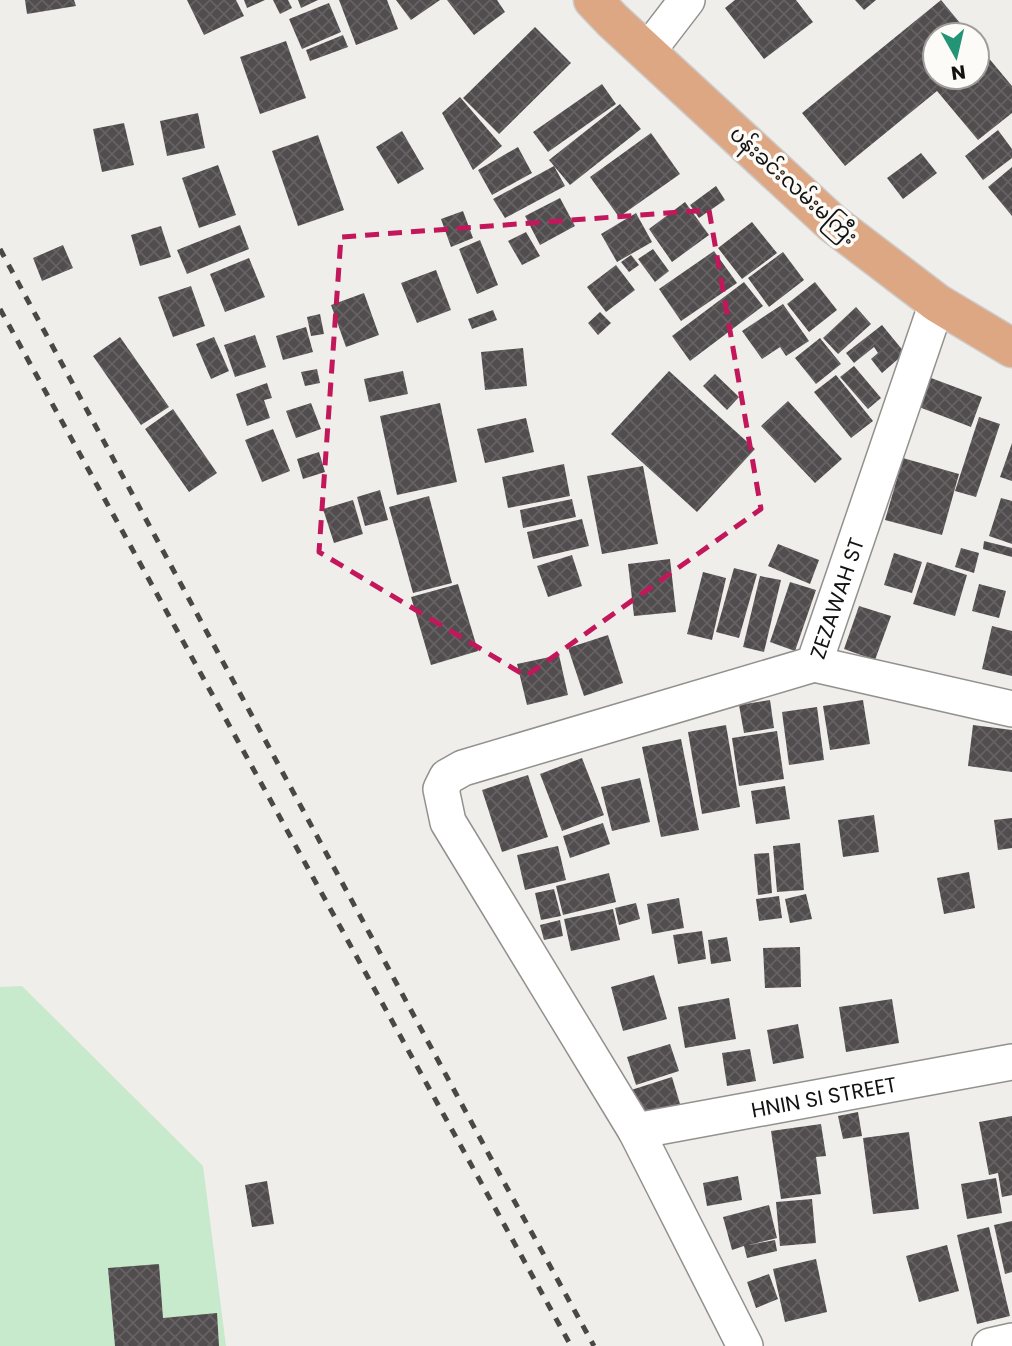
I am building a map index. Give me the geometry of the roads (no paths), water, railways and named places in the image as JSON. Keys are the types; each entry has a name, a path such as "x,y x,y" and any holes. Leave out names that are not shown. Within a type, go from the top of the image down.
{"main road":[{"name":"ပန်းခင်းလမ်းမကြီး","path":"593,0 832,223 937,303 1012,348"}],"street":[{"path":"647,52 687,0"},
{"name":"ZEZAWAH ST","path":"636,1131 448,822 442,803 442,789 447,777 463,768 814,664 937,303"},
{"path":"814,664 1012,709"},
{"name":"HNIN SI STREET","path":"636,1131 1012,1062"},
{"path":"636,1131 745,1346"},
{"path":"990,1346 1012,1341"}],"railway":[{"path":"0,249 594,1346"},
{"path":"0,309 571,1346"}]}
